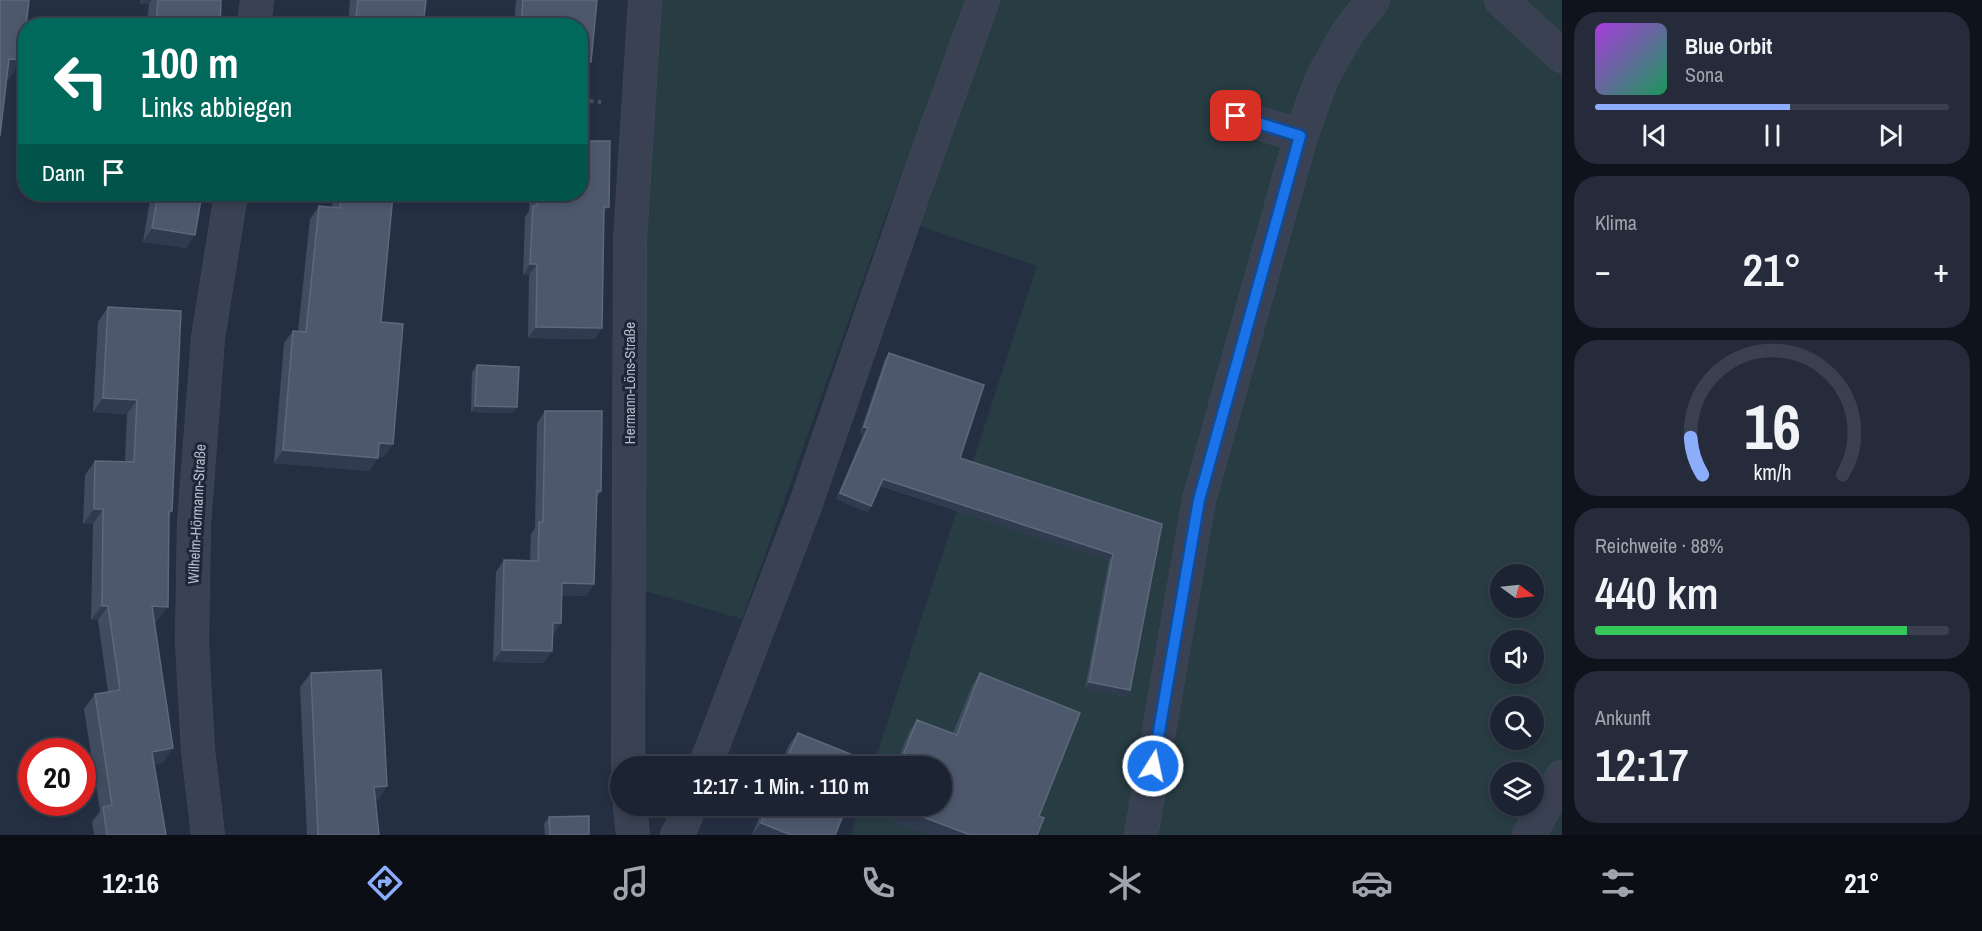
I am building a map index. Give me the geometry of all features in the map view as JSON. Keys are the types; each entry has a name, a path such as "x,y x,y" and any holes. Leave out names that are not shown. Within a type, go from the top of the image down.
{"street":[{"path":"255,18 257,0"},
{"name":"Hermann-Löns-Straße","path":"628,756 630,240 645,0"},
{"path":"709,756 805,506 983,0"},
{"path":"1142,835 1199,500 1300,136 1322,78 1348,32 1373,0"},
{"path":"1501,0 1562,56"},
{"path":"1236,116 1300,136"},
{"name":"Wilhelm-Hörmann-Straße","path":"208,835 198,750 192,642 194,524 208,338 230,201"},
{"path":"1528,835 1562,777"},
{"path":"631,816 633,835"},
{"path":"677,835 686,816"}],"green space":[{"path":"662,0 968,0 886,215 742,619 642,590 649,106"},
{"path":"999,0 1562,0 1562,835 851,835 857,816 952,816 952,756 876,756 1037,266 914,224"}],"building":[{"path":"0,0 29,0 27,18 18,18 18,60 9,59 0,136"},
{"path":"158,0 221,0 220,18 157,18"},
{"path":"358,0 426,0 424,18 356,18"},
{"path":"523,0 597,0 591,62 588,62 588,18 522,18"},
{"path":"588,141 610,141 609,207 604,207 602,328 536,327 537,264 530,264 533,206 537,206 537,201 588,201"},
{"path":"157,201 201,201 195,235 152,228"},
{"path":"340,201 392,201 381,322 403,324 393,444 379,443 378,458 283,450 293,331 306,332 319,206 340,208"},
{"path":"108,307 181,311 172,511 169,511 168,607 152,606 173,748 152,752 166,835 107,835 103,807 112,805 95,694 120,690 108,606 102,606 103,509 94,509 95,461 134,462 137,400 103,398"},
{"path":"889,353 984,385 960,458 1162,524 1130,690 1089,682 1113,554 883,479 871,506 840,493 868,428 864,427"},
{"path":"477,365 519,367 517,407 475,406"},
{"path":"545,411 602,411 601,491 597,491 594,584 562,583 561,623 553,623 552,651 502,650 504,560 538,561 539,522 543,522"},
{"path":"381,670 387,786 374,787 379,835 318,835 311,673"},
{"path":"980,673 1080,713 1039,816 1044,818 1037,835 970,835 920,816 952,816 952,756 903,756 917,720 957,735"},
{"path":"798,733 855,756 788,756"},
{"path":"589,816 589,835 550,835 549,817"},
{"path":"764,816 843,816 835,835 791,835 761,823"}],"route":[{"path":"1153,766 1199,500 1300,136 1236,116"}]}
